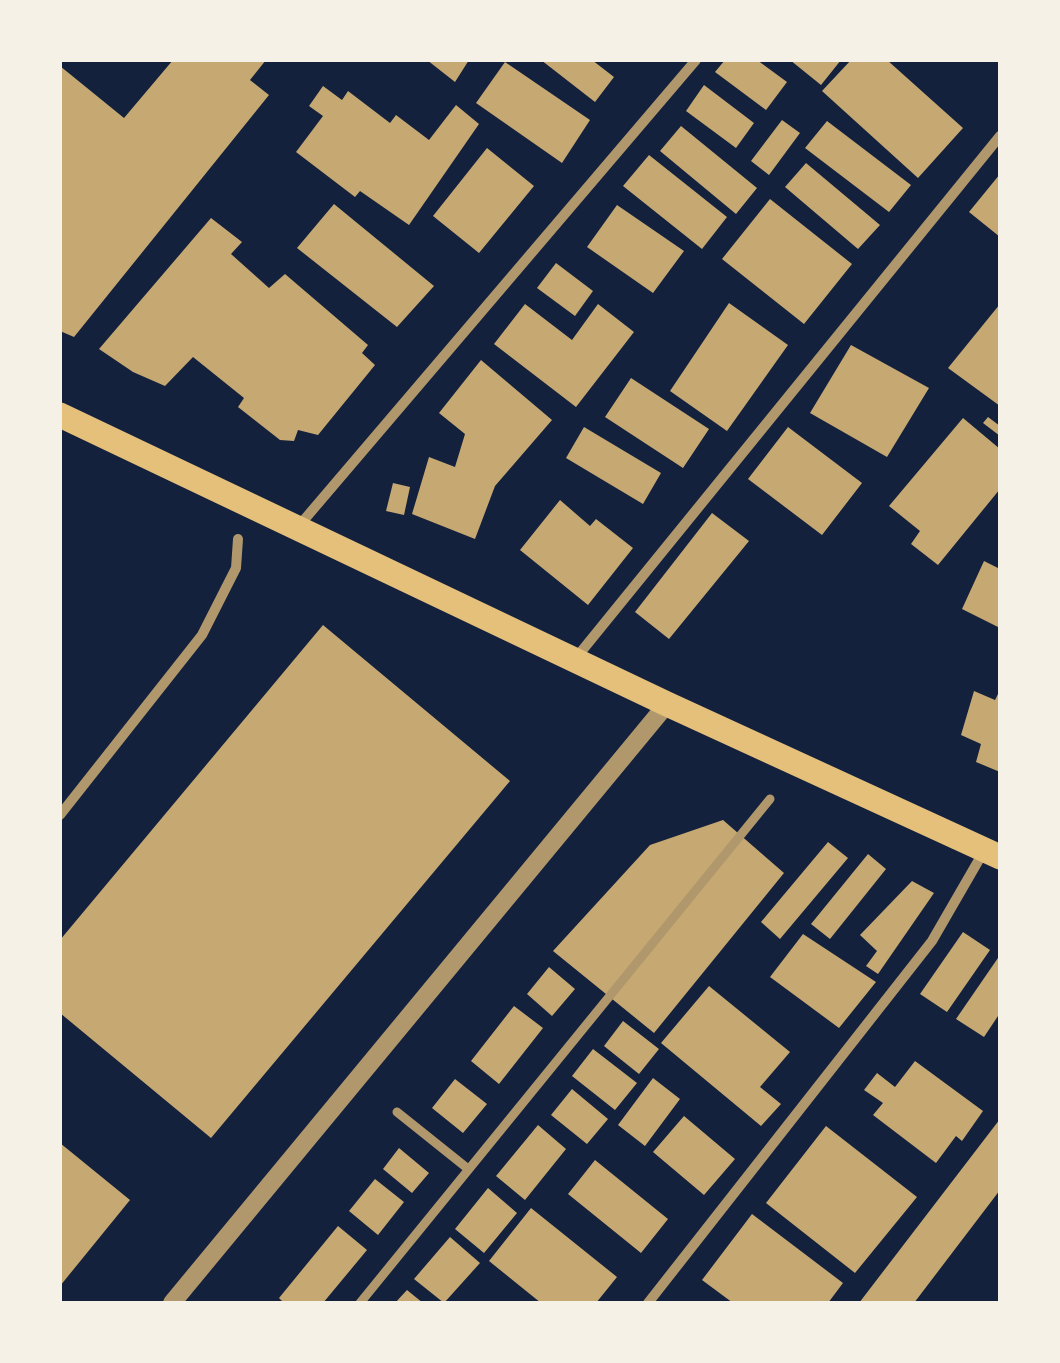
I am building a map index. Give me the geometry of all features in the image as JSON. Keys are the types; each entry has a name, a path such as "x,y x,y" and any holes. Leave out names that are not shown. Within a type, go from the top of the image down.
{"main road":[{"path":"60,415 666,704 992,854"}],"street":[{"path":"297,528 696,60"},
{"path":"575,659 1000,136"},
{"path":"60,814 202,635 236,568 238,539"},
{"path":"172,1303 666,704"},
{"path":"360,1303 770,798"},
{"path":"648,1303 932,941 992,854"},
{"path":"397,1112 467,1168"}],"building":[{"path":"173,60 266,60 250,80 269,95 74,337 60,331 60,66 124,118"},
{"path":"427,60 469,60 455,82"},
{"path":"541,60 592,60 614,77 595,102"},
{"path":"725,60 757,60 787,82 766,110 715,72"},
{"path":"790,60 841,60 821,85"},
{"path":"851,60 887,60 963,128 918,178 822,91"},
{"path":"505,62 590,120 562,163 476,103"},
{"path":"704,85 754,123 736,148 686,111"},
{"path":"323,86 342,100 348,91 390,123 396,115 429,140 456,105 479,124 409,225 360,191 355,197 296,152 323,116 309,106"},
{"path":"782,120 800,133 769,175 751,161"},
{"path":"827,121 911,185 889,212 805,148"},
{"path":"681,126 757,188 736,214 660,151"},
{"path":"487,148 534,186 479,253 433,216"},
{"path":"649,155 727,217 702,249 623,186"},
{"path":"806,163 880,225 858,249 785,187"},
{"path":"1000,174 1000,237 969,212"},
{"path":"770,199 852,264 804,324 722,259"},
{"path":"334,204 434,286 397,327 297,248"},
{"path":"617,205 684,251 653,293 587,247"},
{"path":"211,218 242,242 231,254 269,288 285,274 368,345 362,353 375,365 318,435 298,430 294,441 280,440 238,407 244,398 193,357 165,386 133,372 99,349"},
{"path":"556,263 593,291 575,316 537,288"},
{"path":"729,303 788,345 727,431 670,391"},
{"path":"525,304 572,340 598,304 634,332 576,407 494,344"},
{"path":"1000,304 1000,406 948,368"},
{"path":"851,345 929,388 887,457 810,413"},
{"path":"481,360 552,420 495,486 475,539 412,514 429,457 455,467 465,434 439,413"},
{"path":"631,378 709,429 683,468 605,417"},
{"path":"988,417 1000,426 1000,436 983,423"},
{"path":"963,418 1000,449 1000,489 938,565 911,544 920,531 889,506"},
{"path":"584,427 661,473 643,504 566,458"},
{"path":"788,427 862,483 822,535 748,479"},
{"path":"393,483 410,487 404,515 386,511"},
{"path":"560,500 590,526 596,519 633,548 588,605 520,550"},
{"path":"712,513 749,541 669,639 635,612"},
{"path":"984,561 1000,569 1000,628 962,609"},
{"path":"323,625 510,781 211,1138 60,1013 60,940"},
{"path":"1000,690 1000,772 976,762 981,744 961,735 974,691 995,700"},
{"path":"723,820 784,873 654,1033 553,951 650,845"},
{"path":"828,842 848,858 780,939 761,922"},
{"path":"868,854 886,869 830,939 811,924"},
{"path":"912,881 934,893 878,974 866,966 877,951 860,935"},
{"path":"963,932 990,950 947,1012 920,994"},
{"path":"803,934 876,982 839,1028 770,977"},
{"path":"1000,955 1000,1013 984,1037 956,1019"},
{"path":"549,967 575,989 552,1016 527,994"},
{"path":"709,986 790,1052 760,1087 781,1104 761,1126 661,1043"},
{"path":"514,1006 543,1028 499,1084 471,1061"},
{"path":"623,1021 659,1049 639,1074 604,1046"},
{"path":"593,1049 637,1083 615,1110 572,1076"},
{"path":"915,1061 983,1111 962,1141 956,1136 936,1163 873,1115 883,1103 864,1090 877,1073 895,1087"},
{"path":"653,1078 680,1099 645,1146 618,1125"},
{"path":"455,1079 487,1104 463,1133 432,1108"},
{"path":"572,1089 608,1119 587,1144 551,1115"},
{"path":"684,1116 735,1159 704,1195 653,1152"},
{"path":"1000,1119 1000,1190 914,1303 859,1303"},
{"path":"538,1125 566,1149 525,1200 496,1176"},
{"path":"826,1126 917,1197 855,1273 766,1203"},
{"path":"60,1143 130,1200 60,1286"},
{"path":"399,1148 429,1173 412,1193 383,1169"},
{"path":"595,1160 668,1219 641,1253 568,1194"},
{"path":"375,1179 404,1202 378,1235 349,1211"},
{"path":"488,1188 517,1213 484,1253 455,1229"},
{"path":"531,1208 617,1277 596,1303 541,1303 489,1261"},
{"path":"752,1214 843,1283 828,1303 733,1303 702,1280"},
{"path":"338,1226 367,1250 323,1303 284,1303 279,1298"},
{"path":"450,1237 480,1263 444,1303 414,1279"},
{"path":"407,1290 423,1303 395,1303"}]}
